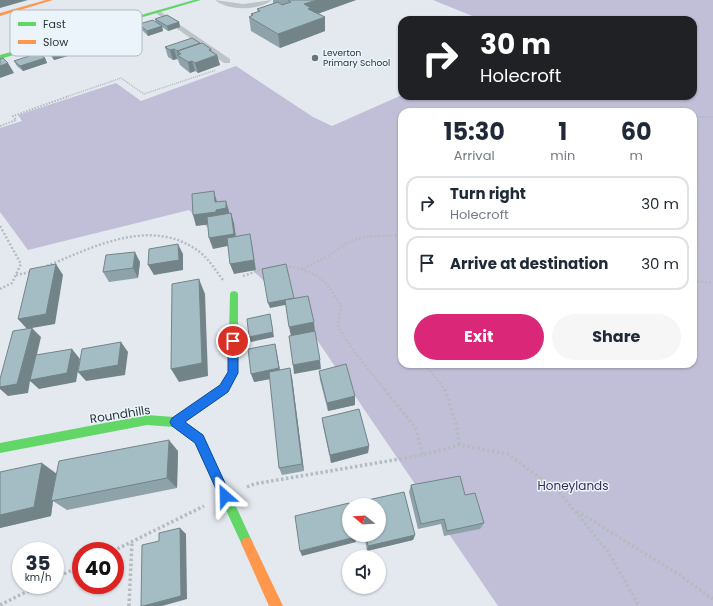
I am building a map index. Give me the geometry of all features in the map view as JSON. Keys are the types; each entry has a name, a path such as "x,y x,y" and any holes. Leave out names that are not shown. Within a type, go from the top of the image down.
{"street":[{"path":"17,10 51,0"},
{"path":"142,17 199,0"},
{"path":"0,15 10,12"},
{"path":"0,57 10,54"},
{"path":"234,294 233,373 224,388 176,422 199,439 276,606"},
{"name":"Roundhills","path":"0,448 147,420 176,422"}],"lane":[{"path":"218,0 236,6 249,6 269,0"},
{"path":"158,12 227,61"}],"path":[{"path":"0,126 16,120 13,116 121,78 144,94 220,69"},
{"path":"697,117 713,117"},
{"path":"0,226 21,264 12,283 0,289"},
{"path":"44,268 94,247 128,236 156,235 180,240 200,253 234,294"},
{"path":"303,269 330,255 346,243 363,237 398,236"},
{"path":"241,276 254,275 271,266 292,265 303,269 326,283 341,305 338,327 353,350 415,427 423,455"},
{"path":"16,275 37,271"},
{"path":"222,278 228,278"},
{"path":"697,281 713,283"},
{"path":"428,368 446,388 457,428 459,445"},
{"path":"124,546 225,496 254,484 423,455 459,445 508,454 560,493 609,554 638,606"},
{"path":"574,510 682,576 713,599"},
{"path":"129,606 132,542"},
{"path":"0,605 22,594"}],"green space":[{"name":"Honeylands","path":"433,0 713,0 713,606 498,606 300,315 189,210 28,250 0,212 0,128 22,121 18,115 116,83 141,101 236,66 313,117 332,126 398,97 398,100 697,100 697,16 472,16"}],"building":[{"path":"288,0 317,0 304,4 311,8 308,9 325,17 278,34 249,17 253,15 251,14 260,11 257,9 278,2 282,5 291,2"},
{"path":"167,15 179,22 167,26 155,19"},
{"path":"153,20 162,26 147,31 142,27 142,23"},
{"path":"192,38 200,43 177,51 174,49 170,50 165,47"},
{"path":"202,43 217,55 195,63 192,61 188,62 177,55 181,54 178,51"},
{"path":"29,56 42,56 45,58 20,66 14,61"},
{"path":"3,58 8,63 0,66 0,59"},
{"path":"214,191 215,202 226,201 226,208 216,210 216,212 193,215 192,194"},
{"path":"231,213 234,234 209,238 207,217"},
{"path":"250,234 254,260 230,264 227,238"},
{"path":"178,244 179,260 148,265 149,249"},
{"path":"135,252 133,268 103,272 106,255"},
{"path":"56,264 46,314 18,319 30,269"},
{"path":"286,264 294,298 268,303 262,269"},
{"path":"199,279 202,363 171,369 172,284"},
{"path":"308,296 314,322 289,327 285,300"},
{"path":"270,314 273,332 249,337 247,319"},
{"path":"32,328 17,384 0,387 0,379 13,331"},
{"path":"315,331 320,360 293,365 289,336"},
{"path":"121,342 118,365 78,372 82,349"},
{"path":"275,344 279,368 251,374 248,349"},
{"path":"72,349 67,373 30,380 36,355"},
{"path":"346,364 355,396 327,403 319,371"},
{"path":"290,368 302,464 279,468 269,372"},
{"path":"359,409 369,446 330,455 322,418"},
{"path":"169,440 167,478 51,501 59,461"},
{"path":"42,463 34,507 0,515 0,472"},
{"path":"460,476 465,495 475,493 484,523 447,531 444,519 421,524 411,485"},
{"path":"404,492 415,535 386,542 386,498 377,498"},
{"path":"342,505 342,540 300,551 295,516"},
{"path":"180,528 181,596 141,606 142,545 159,541 159,533"},
{"path":"367,542 385,542 368,546"}],"traffic: fast":[{"path":"142,16 199,0"},
{"path":"0,57 10,54"},
{"path":"176,422 224,388 233,373 234,294"},
{"path":"0,448 147,420 176,422 199,439 247,543"}],"traffic: slow":[{"path":"17,10 51,0"},
{"path":"0,15 10,12"},
{"path":"247,543 276,606"}],"place":[{"name":"Leverton Primary School","path":"315,58"}],"route":[{"path":"225,496 199,439 176,422 224,388 233,373 233,341"}]}
